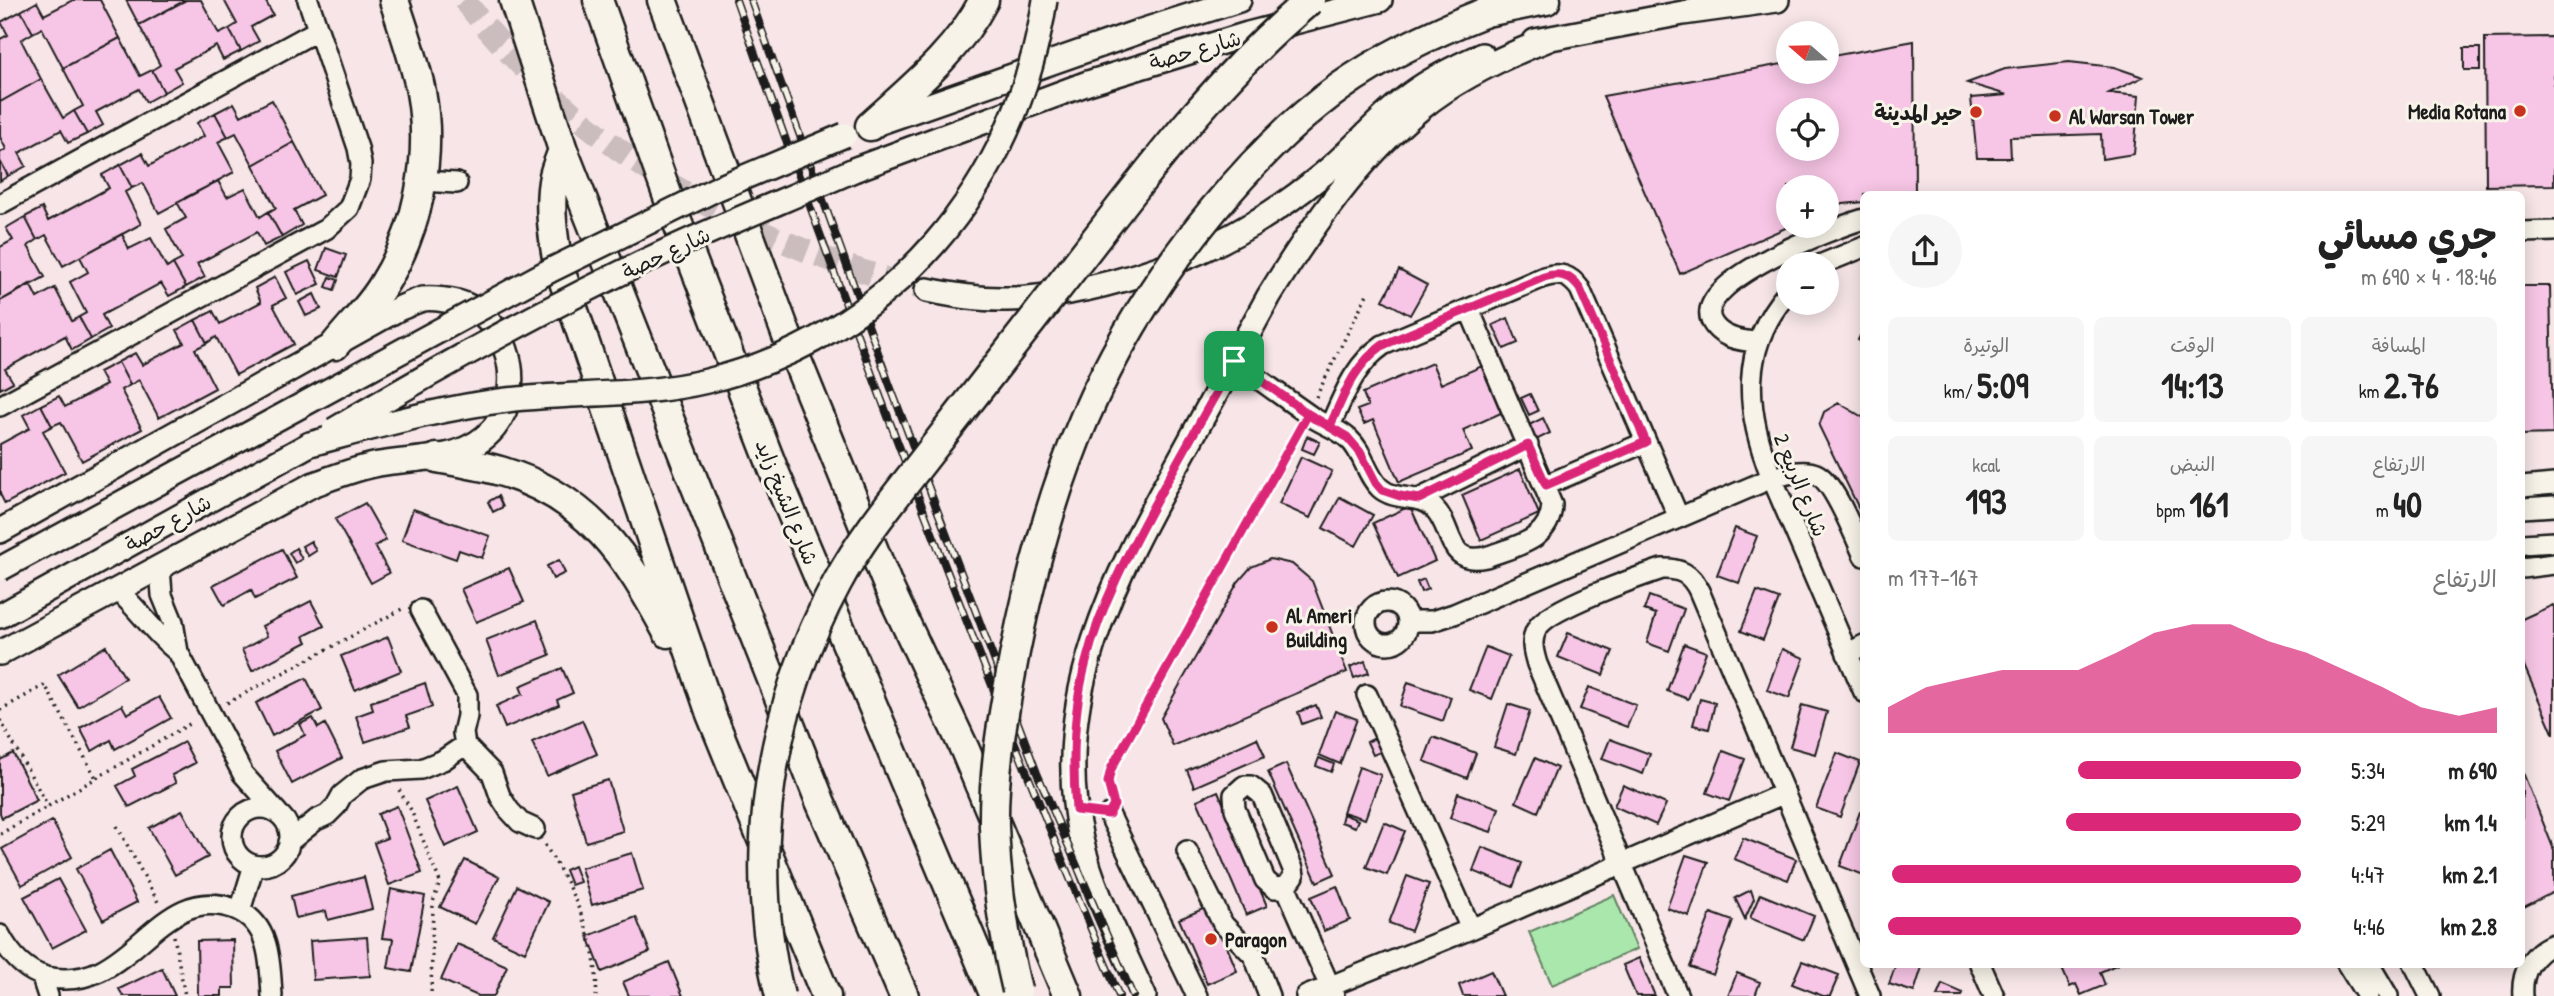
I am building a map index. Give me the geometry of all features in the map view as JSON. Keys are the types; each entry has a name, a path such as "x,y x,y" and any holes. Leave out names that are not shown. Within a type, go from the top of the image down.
{"highway":[{"path":"335,345 381,288 395,263 407,237 421,181 424,123 421,95 415,66 394,0"},
{"path":"514,0 564,150 820,801 904,996"},
{"name":"شارع الشيخ زايد","path":"598,0 673,211 774,471 1011,994"},
{"path":"663,0 787,336 889,588 965,750 1068,996"},
{"path":"674,0 694,86"},
{"path":"858,130 948,55 962,38 984,0"},
{"path":"780,996 771,950 765,887 765,836 770,785 792,686 805,650 838,581 894,498 1184,127 1247,56 1310,0"},
{"path":"1011,994 996,866 994,811 1005,699 1035,560 1070,449 1093,396 1126,334 1184,246 1248,169 1276,140 1340,87 1411,44 1486,12 1546,0"},
{"path":"564,150 554,176 552,198 558,264 711,714 826,996"},
{"path":"438,458 500,471 534,484 566,502 594,524 619,551 640,580 711,714"}],"main road":[{"path":"310,444 432,413 480,404 537,397 636,392 708,381 777,358 841,324 890,288 926,254 971,197 1001,146 1020,102 1034,56 1045,0"},
{"name":"شارع حصة","path":"0,569 551,270 716,188 858,130 1138,32 1239,0"},
{"name":"شارع حصة","path":"0,615 310,444 440,368 672,249 856,169 1088,83 1248,34 1380,0"},
{"path":"927,290 989,299 1040,297 1111,283 1177,262 1240,232 1298,194 1411,94 1444,72 1489,51 1683,13 1777,0"},
{"path":"1144,996 1111,921 1081,839 1073,777 1077,711 1085,663 1120,571 1269,296 1314,226 1366,162 1422,107 1454,85 1520,50 1549,39"},
{"path":"0,531 398,309 424,298 456,301 483,315 503,339 512,369 509,400 493,428 469,447 438,458 377,464 312,485 0,653"}],"street":[{"path":"0,406 326,229 349,208 360,179 358,148 308,0"},
{"path":"0,204 318,30"},
{"path":"421,181 457,183"},
{"path":"1758,342 1728,336 1716,328 1710,318 1710,307 1714,298 1770,259 1821,234 1860,220"},
{"path":"2525,232 2554,231"},
{"path":"1839,257 1860,249"},
{"path":"1330,426 1353,375 1371,353 1396,339 1554,274 1564,275 1580,289 1679,518"},
{"name":"شارع الربيع 2","path":"1776,306 1758,342 1752,369 1754,424 1772,478 1856,649 1860,670"},
{"path":"1234,361 1308,414 1339,430 1354,444 1382,490 1419,499 1436,510 1455,549 1461,555 1478,559 1532,540 1545,529 1552,505 1546,485 1469,309"},
{"path":"1546,485 1646,442"},
{"path":"1419,499 1528,445"},
{"path":"1408,621 1432,621 1454,614 1772,478 1808,472 1824,479 1860,548"},
{"path":"2525,487 2554,484"},
{"path":"2525,508 2554,506"},
{"path":"2525,544 2554,542"},
{"path":"2525,568 2554,564"},
{"path":"159,567 162,595 173,622 178,652 243,774 281,816 290,832 289,842 281,858 264,866 254,865 240,857 233,842 234,826 244,789 243,774"},
{"path":"1678,996 1534,654 1534,634 1545,618 1662,569 1672,568 1689,575 1699,591 1870,996"},
{"path":"117,590 155,632 178,652"},
{"path":"422,610 464,685 467,695 467,716 463,733 465,745 492,773 500,796 509,810 520,822 535,830"},
{"path":"1367,695 1471,929"},
{"path":"289,842 316,820 327,815 351,786 373,774 421,769 443,760 465,745"},
{"path":"1244,786 1251,786 1262,795 1293,869 1294,876 1286,887 1280,889 1268,885 1245,833 1233,803 1238,790 1244,786"},
{"path":"1306,996 1332,991 1785,793"},
{"path":"238,819 250,810 265,808 281,816 316,820"},
{"path":"1109,814 1197,996"},
{"path":"1187,851 1223,924 1254,956 1269,996"},
{"path":"240,911 254,865"},
{"path":"1286,887 1332,991"},
{"path":"0,935 16,959 41,975 70,981 99,976 124,959 168,921 193,908 225,906 240,911 252,920 262,933 268,947 272,996"},
{"path":"2523,996 2524,974 2529,963 2554,944"},
{"path":"1982,968 1994,996"},
{"path":"2350,968 2367,996"},
{"path":"2372,968 2389,996"},
{"path":"2416,968 2430,996"},
{"path":"41,975 48,996"}],"path":[{"path":"1109,814 1114,805 1108,782 1111,769 1308,414 1368,292"},
{"path":"0,710 45,685 96,778"},
{"path":"0,719 48,806"},
{"path":"386,771 411,810 440,882 433,902 431,996"},
{"path":"535,830 562,872 585,925 598,982 596,996"}],"green space":[{"path":"1614,895 1637,949 1552,985 1529,932"}],"building":[{"path":"73,0 100,0 120,38 63,68 42,28 33,33 21,11 37,2 44,15"},
{"path":"126,0 186,0 139,25"},
{"path":"186,0 201,0 219,34 229,29 241,51 223,60 216,46 174,68 182,82 164,92 152,70 160,65 139,25"},
{"path":"224,0 265,0 273,15 251,27 259,41 241,51 229,29 237,24"},
{"path":"21,11 33,33 21,40 41,79 0,102 0,39 8,35 1,22"},
{"name":"Media Rotana","path":"2554,37 2554,185 2486,186 2485,38"},
{"path":"120,38 140,76 152,70 164,92 146,102 139,89 96,112 103,125 87,134 74,111 83,106 63,68"},
{"path":"1914,41 1915,191 1860,191 1860,202 1839,206 1839,175 1776,175 1776,232 1680,274 1603,96 1776,65 1776,84 1839,84 1839,55"},
{"path":"2464,48 2480,48 2480,70 2464,70"},
{"name":"Al Warsan Tower","path":"2069,62 2114,67 2143,77 2109,93 2139,96 2134,154 2102,159 2101,134 2010,137 2011,158 1977,158 1971,98 2007,95 1967,83 2005,69"},
{"path":"41,79 63,118 74,111 87,134 68,143 61,130 19,153 26,166 8,176 0,161 0,153 6,149 0,137 0,102"},
{"path":"272,100 294,142 253,165 236,133 228,137 215,113 234,103 241,116"},
{"path":"215,113 228,137 218,142 234,172 159,213 143,183 132,188 120,165 142,153 149,166 204,136 197,123"},
{"path":"294,142 322,195 294,210 302,225 282,237 268,212 276,208 253,165"},
{"path":"0,161 8,176 0,181"},
{"path":"120,165 132,188 125,192 141,224 63,266 46,235 37,240 25,217 42,208 48,221 109,188 102,175"},
{"path":"218,181 227,197 245,188 260,217 268,212 282,237 264,246 257,232 197,264 205,277 186,287 173,264 182,259 166,229 186,218 177,202"},
{"path":"25,217 37,240 28,246 45,277 0,301 0,247 13,240 6,228"},
{"path":"122,234 129,249 151,238 167,268 173,264 186,287 169,296 161,283 102,315 109,329 91,339 79,317 86,313 70,282 88,272 80,257"},
{"path":"326,248 346,255 338,277 318,270"},
{"path":"309,261 320,284 297,295 286,272"},
{"path":"1399,270 1427,285 1410,315 1383,300"},
{"path":"275,277 286,298 273,305 294,344 236,375 216,337 207,343 195,320 213,311 220,324 261,302 255,288"},
{"path":"330,277 338,280 334,290 326,287"},
{"path":"30,284 37,298 55,288 72,321 79,317 91,339 72,350 65,336 5,369 13,382 0,389 0,301"},
{"path":"2525,286 2550,286 2553,434 2525,435"},
{"path":"314,294 321,309 306,316 299,302"},
{"path":"1508,318 1518,343 1504,349 1493,325"},
{"path":"195,320 207,343 195,349 215,388 159,418 139,380 130,385 118,362 135,353 142,365 184,343 177,330"},
{"path":"118,362 130,385 121,390 142,429 82,461 61,422 52,426 41,405 59,396 65,407 106,385 99,372"},
{"path":"1432,363 1441,384 1482,366 1501,413 1463,430 1472,451 1399,482 1373,420 1364,424 1357,410 1368,406 1363,393"},
{"path":"1530,394 1538,411 1529,415 1521,398"},
{"path":"1839,403 1860,416 1860,511 1819,426 1824,412"},
{"path":"41,405 52,426 43,431 65,472 5,504 0,494 0,444 30,428 23,415"},
{"path":"1543,418 1550,433 1536,440 1529,425"},
{"path":"1307,436 1320,442 1314,454 1302,449"},
{"path":"1301,457 1332,471 1310,518 1279,504"},
{"path":"1520,469 1539,514 1481,540 1462,495"},
{"path":"498,496 503,507 493,512 488,502"},
{"path":"1340,497 1373,515 1356,546 1323,528"},
{"path":"365,503 386,540 375,546 389,573 371,583 335,519"},
{"path":"1410,506 1435,561 1398,578 1373,523"},
{"path":"413,509 490,536 482,558 459,550 456,559 402,540"},
{"path":"1735,528 1757,536 1739,583 1717,575"},
{"path":"311,541 316,551 308,556 302,546"},
{"path":"296,548 302,559 295,563 289,553"},
{"path":"282,549 297,578 255,599 251,590 224,605 213,585"},
{"name":"Al Ameri Building","path":"1270,559 1292,564 1312,581 1347,672 1173,746 1161,718 1238,582 1251,567"},
{"path":"559,560 565,573 553,579 547,566"},
{"path":"509,568 524,602 476,622 461,589"},
{"path":"1424,579 1428,589 1421,592 1417,582"},
{"path":"1757,591 1779,599 1763,640 1741,631"},
{"path":"1649,596 1684,609 1669,651 1647,643 1656,614 1644,610"},
{"path":"311,601 324,626 304,636 307,642 252,671 242,650 267,636 262,626"},
{"path":"2553,605 2554,607 2554,735 2525,668 2525,618"},
{"path":"537,620 550,655 499,675 486,640"},
{"path":"1568,633 1613,651 1603,675 1558,657"},
{"path":"388,637 401,671 355,690 341,656"},
{"path":"1684,644 1706,652 1688,699 1667,691"},
{"path":"106,646 125,678 78,707 58,675"},
{"path":"1486,647 1509,656 1492,699 1469,690"},
{"path":"1782,649 1804,658 1789,698 1767,690"},
{"path":"1365,661 1369,673 1354,678 1350,667"},
{"path":"562,668 573,693 557,700 559,705 505,728 496,706 523,694 520,686"},
{"path":"306,678 322,710 272,736 256,703"},
{"path":"1408,682 1451,697 1443,721 1400,706"},
{"path":"425,683 432,707 406,716 410,727 365,742 356,716 373,710 371,702"},
{"path":"1589,687 1636,705 1627,727 1580,709"},
{"path":"159,697 171,718 115,749 111,740 92,751 80,728 122,705 127,714"},
{"path":"1700,699 1715,703 1709,729 1693,725"},
{"path":"1508,704 1530,711 1516,754 1494,747"},
{"path":"1316,705 1321,717 1302,724 1298,712"},
{"path":"1802,705 1827,712 1815,754 1790,747"},
{"path":"1335,711 1357,719 1340,764 1319,755"},
{"path":"313,718 318,728 325,724 342,758 292,784 275,751 305,735 300,724"},
{"path":"582,720 597,754 547,776 532,742"},
{"path":"1377,737 1383,751 1373,755 1367,742"},
{"path":"1433,737 1476,753 1467,778 1424,761"},
{"path":"1257,738 1265,756 1194,787 1187,770"},
{"path":"1610,739 1650,754 1643,774 1602,759"},
{"path":"184,742 195,763 172,775 176,783 129,807 117,786 135,776 132,769"},
{"path":"1723,751 1745,759 1729,801 1707,793"},
{"path":"13,753 37,800 2,818 0,760"},
{"path":"1837,753 1860,762 1840,817 1816,808"},
{"path":"1319,758 1334,764 1331,772 1316,766"},
{"path":"1535,758 1557,768 1538,812 1516,802"},
{"path":"1286,764 1335,874 1317,882 1268,772"},
{"path":"1359,767 1381,775 1365,819 1343,812"},
{"path":"2525,778 2554,850 2554,892 2525,906"},
{"path":"608,780 623,831 586,842 571,791"},
{"path":"1623,785 1666,804 1656,825 1614,806"},
{"path":"458,786 478,832 445,847 425,801"},
{"path":"1218,791 1267,906 1246,915 1197,800"},
{"path":"1458,793 1499,808 1491,832 1450,818"},
{"path":"397,806 422,873 389,885 374,843 387,838 378,814"},
{"path":"182,810 208,857 175,875 149,828"},
{"path":"1860,812 1860,874 1840,866"},
{"path":"1343,814 1358,820 1355,827 1341,822"},
{"path":"52,821 72,857 22,885 2,849"},
{"path":"1384,822 1405,831 1387,875 1366,867"},
{"path":"1743,838 1796,859 1788,880 1734,859"},
{"path":"1482,847 1522,863 1513,887 1473,871"},
{"path":"110,850 137,902 103,920 76,869"},
{"path":"632,853 643,890 592,905 581,868"},
{"path":"1686,855 1708,862 1689,916 1667,908"},
{"path":"465,860 499,877 475,924 440,907"},
{"path":"574,866 580,882 571,885 565,870"},
{"path":"1407,876 1429,884 1411,931 1389,923"},
{"path":"364,877 372,909 328,920 326,911 296,918 291,896"},
{"path":"58,879 86,930 52,948 24,897"},
{"path":"517,886 549,902 525,952 493,937"},
{"path":"1337,886 1350,920 1324,931 1311,897"},
{"path":"391,889 425,896 411,972 388,968 393,939 382,938"},
{"path":"1751,890 1754,899 1745,919 1735,898"},
{"path":"1760,894 1814,916 1804,940 1750,918"},
{"path":"1210,906 1237,971 1207,984 1179,919"},
{"path":"1711,913 1733,921 1713,975 1690,967"},
{"path":"636,917 650,952 602,972 588,936"},
{"path":"367,937 370,976 313,980 310,941"},
{"path":"233,940 234,988 222,988 222,996 198,996 197,941"},
{"path":"457,944 507,966 494,996 478,996 441,980"},
{"path":"1639,958 1655,996 1636,996 1623,965"},
{"path":"1802,961 1839,975 1830,996 1823,996 1792,984"},
{"path":"669,962 683,996 629,996 623,982"},
{"path":"162,968 175,996 123,996 119,989"},
{"path":"1895,968 1922,968 1914,992 1889,984"},
{"path":"2062,968 2109,968 2100,972 2105,985 2081,995 2076,984 2070,987"},
{"path":"1491,971 1502,996 1463,996 1459,985"},
{"path":"1737,973 1760,982 1755,996 1728,996"},
{"path":"1942,984 1963,993 1962,996 1937,996"}],"tunnel":[{"path":"464,0 511,54 561,103 614,146 671,184 730,217 793,246 859,270 927,290"}],"railway":[{"path":"736,0 920,501 1119,996"},
{"path":"751,0 889,383 1037,773 1133,996"}],"place":[{"name":"Media Rotana","path":"2520,111"},
{"name":"حير المدينة","path":"1976,112"},
{"name":"Al Warsan Tower","path":"2055,116"},
{"name":"Al Ameri Building","path":"1272,627"},
{"name":"Paragon","path":"1211,939"}],"route":[{"path":"1234,361 1142,527 1101,616 1085,663 1077,711 1073,777 1076,810 1109,814 1114,805 1108,782 1111,769 1308,414 1315,419 1330,426 1339,430 1354,444 1382,490 1419,499 1528,445 1546,485 1646,442 1580,289 1564,275 1544,277 1383,345 1371,353 1353,375 1330,426 1315,419 1234,361"}]}
